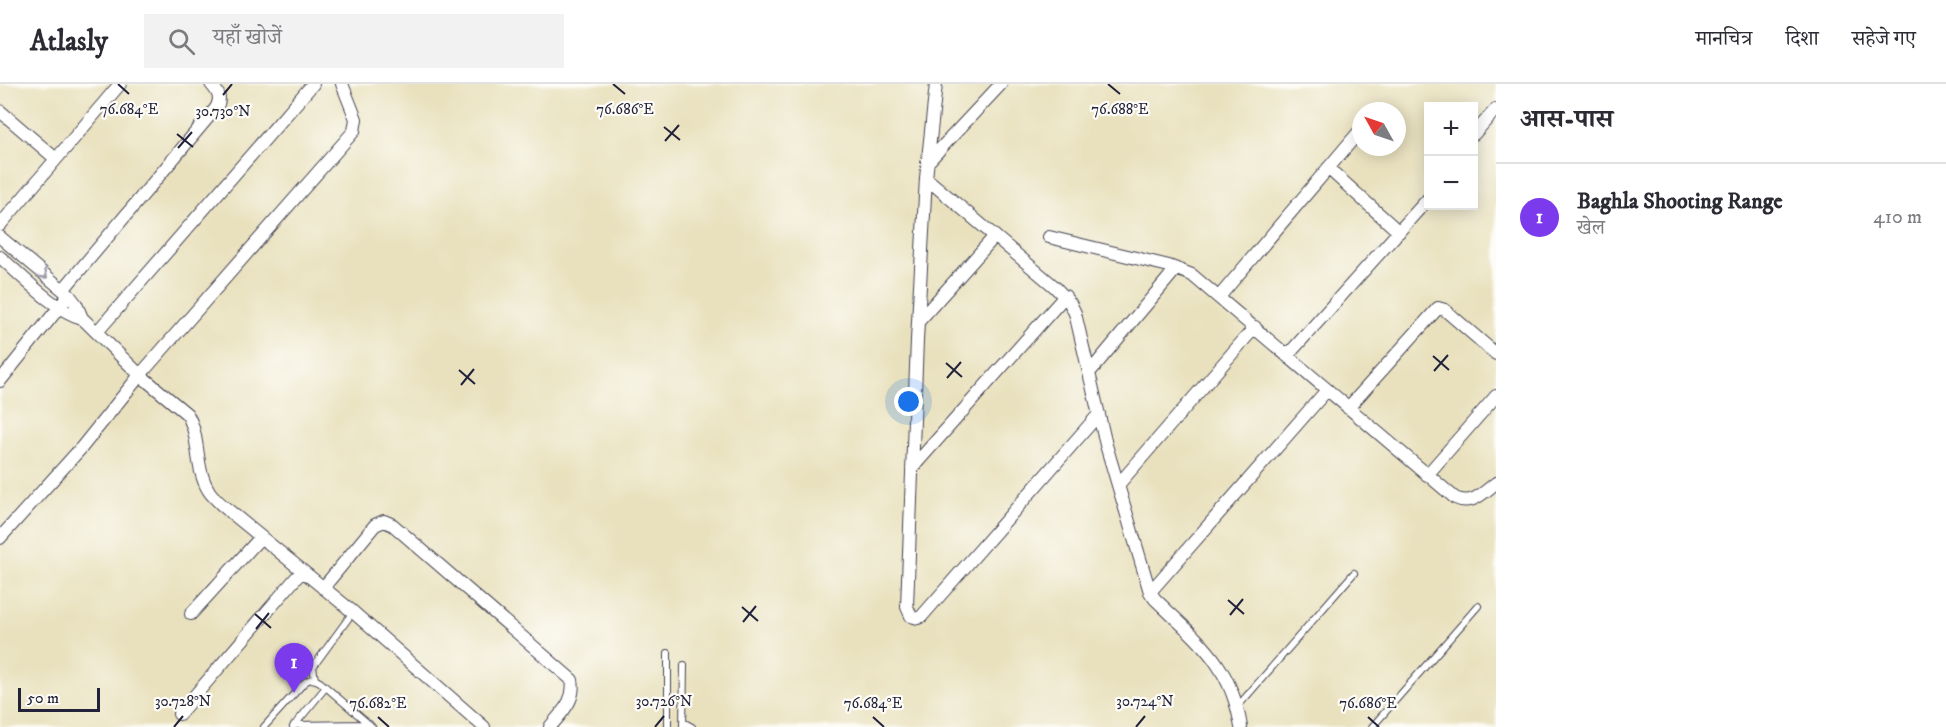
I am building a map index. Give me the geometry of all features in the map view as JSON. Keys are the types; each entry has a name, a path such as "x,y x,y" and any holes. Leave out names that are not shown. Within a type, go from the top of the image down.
{"street":[{"path":"0,225 120,84"},
{"path":"0,381 59,308 66,293 216,108 220,99 211,84"},
{"path":"97,332 313,84"},
{"path":"0,538 82,447 140,375 354,131 356,119 342,84"},
{"path":"936,84 927,164 918,322 907,607 911,616 918,618 922,616 1098,414"},
{"path":"927,164 1001,84"},
{"path":"1478,129 1496,109"},
{"path":"0,111 57,159"},
{"path":"1219,297 1352,140"},
{"path":"1328,168 1399,232"},
{"path":"926,178 1065,296 1075,313 1098,414 1150,592 1205,647 1222,670 1238,706 1241,727"},
{"path":"1287,356 1424,204"},
{"path":"918,322 994,236"},
{"path":"0,237 66,293 76,304 82,318 140,375 187,414 192,422 202,473 208,490 222,505 353,612 484,727"},
{"path":"1049,237 1192,275 1455,498 1464,501 1476,498 1496,483"},
{"path":"0,257 59,308 82,318"},
{"path":"1089,372 1176,269"},
{"path":"912,468 1065,296"},
{"path":"1348,408 1438,308 1445,310 1496,354"},
{"path":"1118,485 1255,327"},
{"path":"1150,592 1328,390"},
{"path":"1427,476 1496,396"},
{"path":"323,588 375,525 384,521 393,525 572,680 574,689 571,701 550,727"},
{"path":"191,614 261,537"},
{"path":"179,714 302,571"}],"lane":[{"path":"1238,706 1354,573"},
{"path":"1372,727 1478,606"},
{"path":"315,680 313,667 353,612"},
{"path":"668,653 668,727"},
{"path":"684,665 683,724 692,727"},
{"path":"264,727 307,681 315,680 371,726"},
{"path":"294,726 326,687"},
{"path":"294,726 371,726"}],"place":[{"name":"Baghla Shooting Range","path":"294,693"}]}
